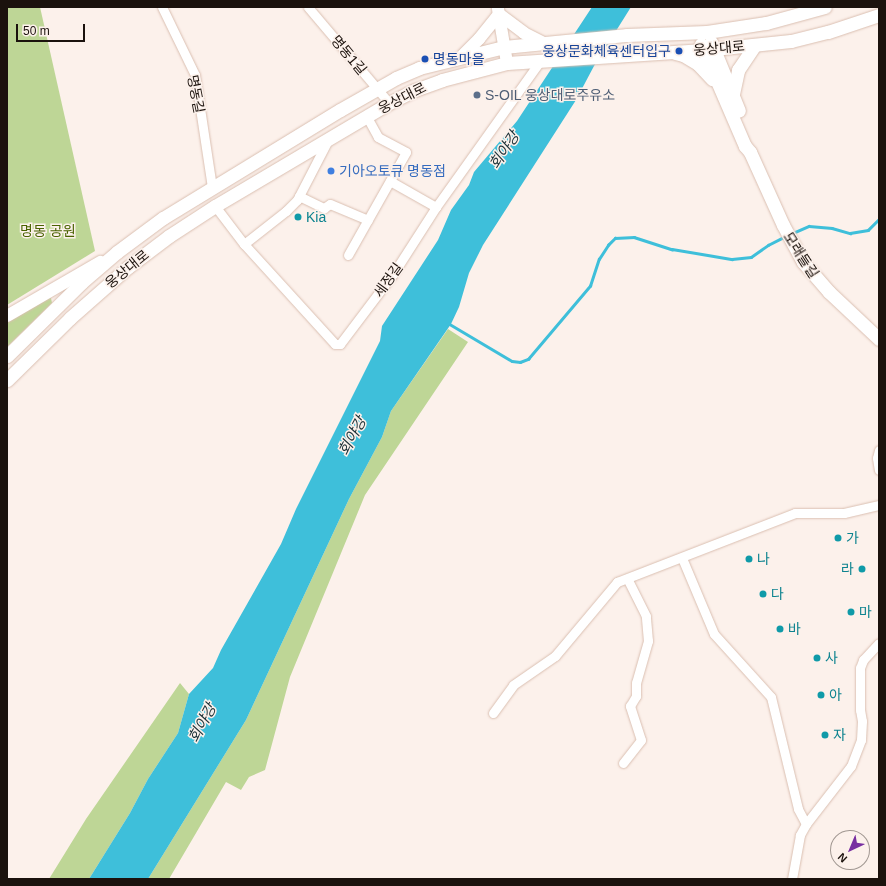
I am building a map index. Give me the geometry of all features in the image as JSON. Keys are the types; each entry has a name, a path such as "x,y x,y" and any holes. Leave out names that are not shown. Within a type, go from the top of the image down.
{"main road":[{"name":"웅상대로","path":"7,356 82,282 117,252 163,218 212,187 378,89 419,68 463,55 504,47 542,42 627,35 702,32 766,23 825,7"},
{"name":"웅상대로","path":"7,380 70,318 128,266 169,236 215,206 389,103 416,90 442,80 507,63 621,54 671,52 791,41 822,34 879,15"},
{"name":"모래들길","path":"702,32 728,97 752,147 750,152 792,243 803,262 818,281 879,339"},
{"path":"671,52 683,55 698,64 728,97 738,70 755,45"}],"street":[{"name":"명동길","path":"162,7 195,75 212,187"},
{"name":"명동1길","path":"311,8 389,103"},
{"path":"498,10 524,33 542,42"},
{"path":"498,10 507,63"},
{"path":"463,55 479,39 498,10"},
{"name":"세정길","path":"215,206 244,244 335,344 340,344 393,274 436,207 541,60"},
{"path":"348,255 406,152 378,137 367,117"},
{"path":"244,244 286,211 299,196 328,140"},
{"path":"390,181 436,207"},
{"path":"299,196 324,208 330,204 368,220"},
{"path":"7,316 117,252"},
{"path":"879,450 877,458 879,470"},
{"path":"493,713 513,685 555,656 617,582 795,513 844,513 879,505"},
{"path":"682,558 714,634 771,697 798,809 806,824"},
{"path":"623,763 641,740 630,706 636,696 636,683 648,641 646,616 627,578"},
{"path":"792,879 800,835 806,824 850,766 861,740 862,721 860,710 860,668 863,660 879,643"}],"green space":[{"name":"명동 공원","path":"7,7 40,7 95,251 7,305"},
{"path":"47,297 51,298 52,303 7,347 7,321"},
{"path":"448,329 468,342 365,495 290,677 265,770 249,777 241,790 226,782 169,879 148,879 246,720 349,499 382,437 391,411"},
{"path":"180,683 189,694 178,733 148,779 130,813 89,879 49,879 86,819"}],"water":[{"name":"회야강","path":"592,7 631,7 594,66 576,100 483,245 469,273 459,307 451,324 391,411 382,437 349,499 246,720 148,879 89,879 130,813 148,779 178,733 189,694 213,668 221,650 281,544 296,509 380,341 382,326 438,240 451,210 469,185 474,172 517,121"}],"waterway":[{"path":"793,233 809,226 832,228 850,233 868,230 879,219"},
{"path":"448,323 512,361 520,362 528,359 590,286 599,259 608,245 615,238 634,237 672,249 732,259 751,257 768,245 784,237"}],"place":[{"name":"웅상문화체육센터입구","path":"679,51"},
{"name":"명동마을","path":"425,59"},
{"name":"S-OIL 웅상대로주유소","path":"477,95"},
{"name":"기아오토큐 명동점","path":"331,171"},
{"name":"Kia","path":"298,217"},
{"name":"가","path":"838,538"},
{"name":"나","path":"749,559"},
{"name":"라","path":"862,569"},
{"name":"다","path":"763,594"},
{"name":"마","path":"851,612"},
{"name":"바","path":"780,629"},
{"name":"사","path":"817,658"},
{"name":"아","path":"821,695"},
{"name":"자","path":"825,735"}]}
